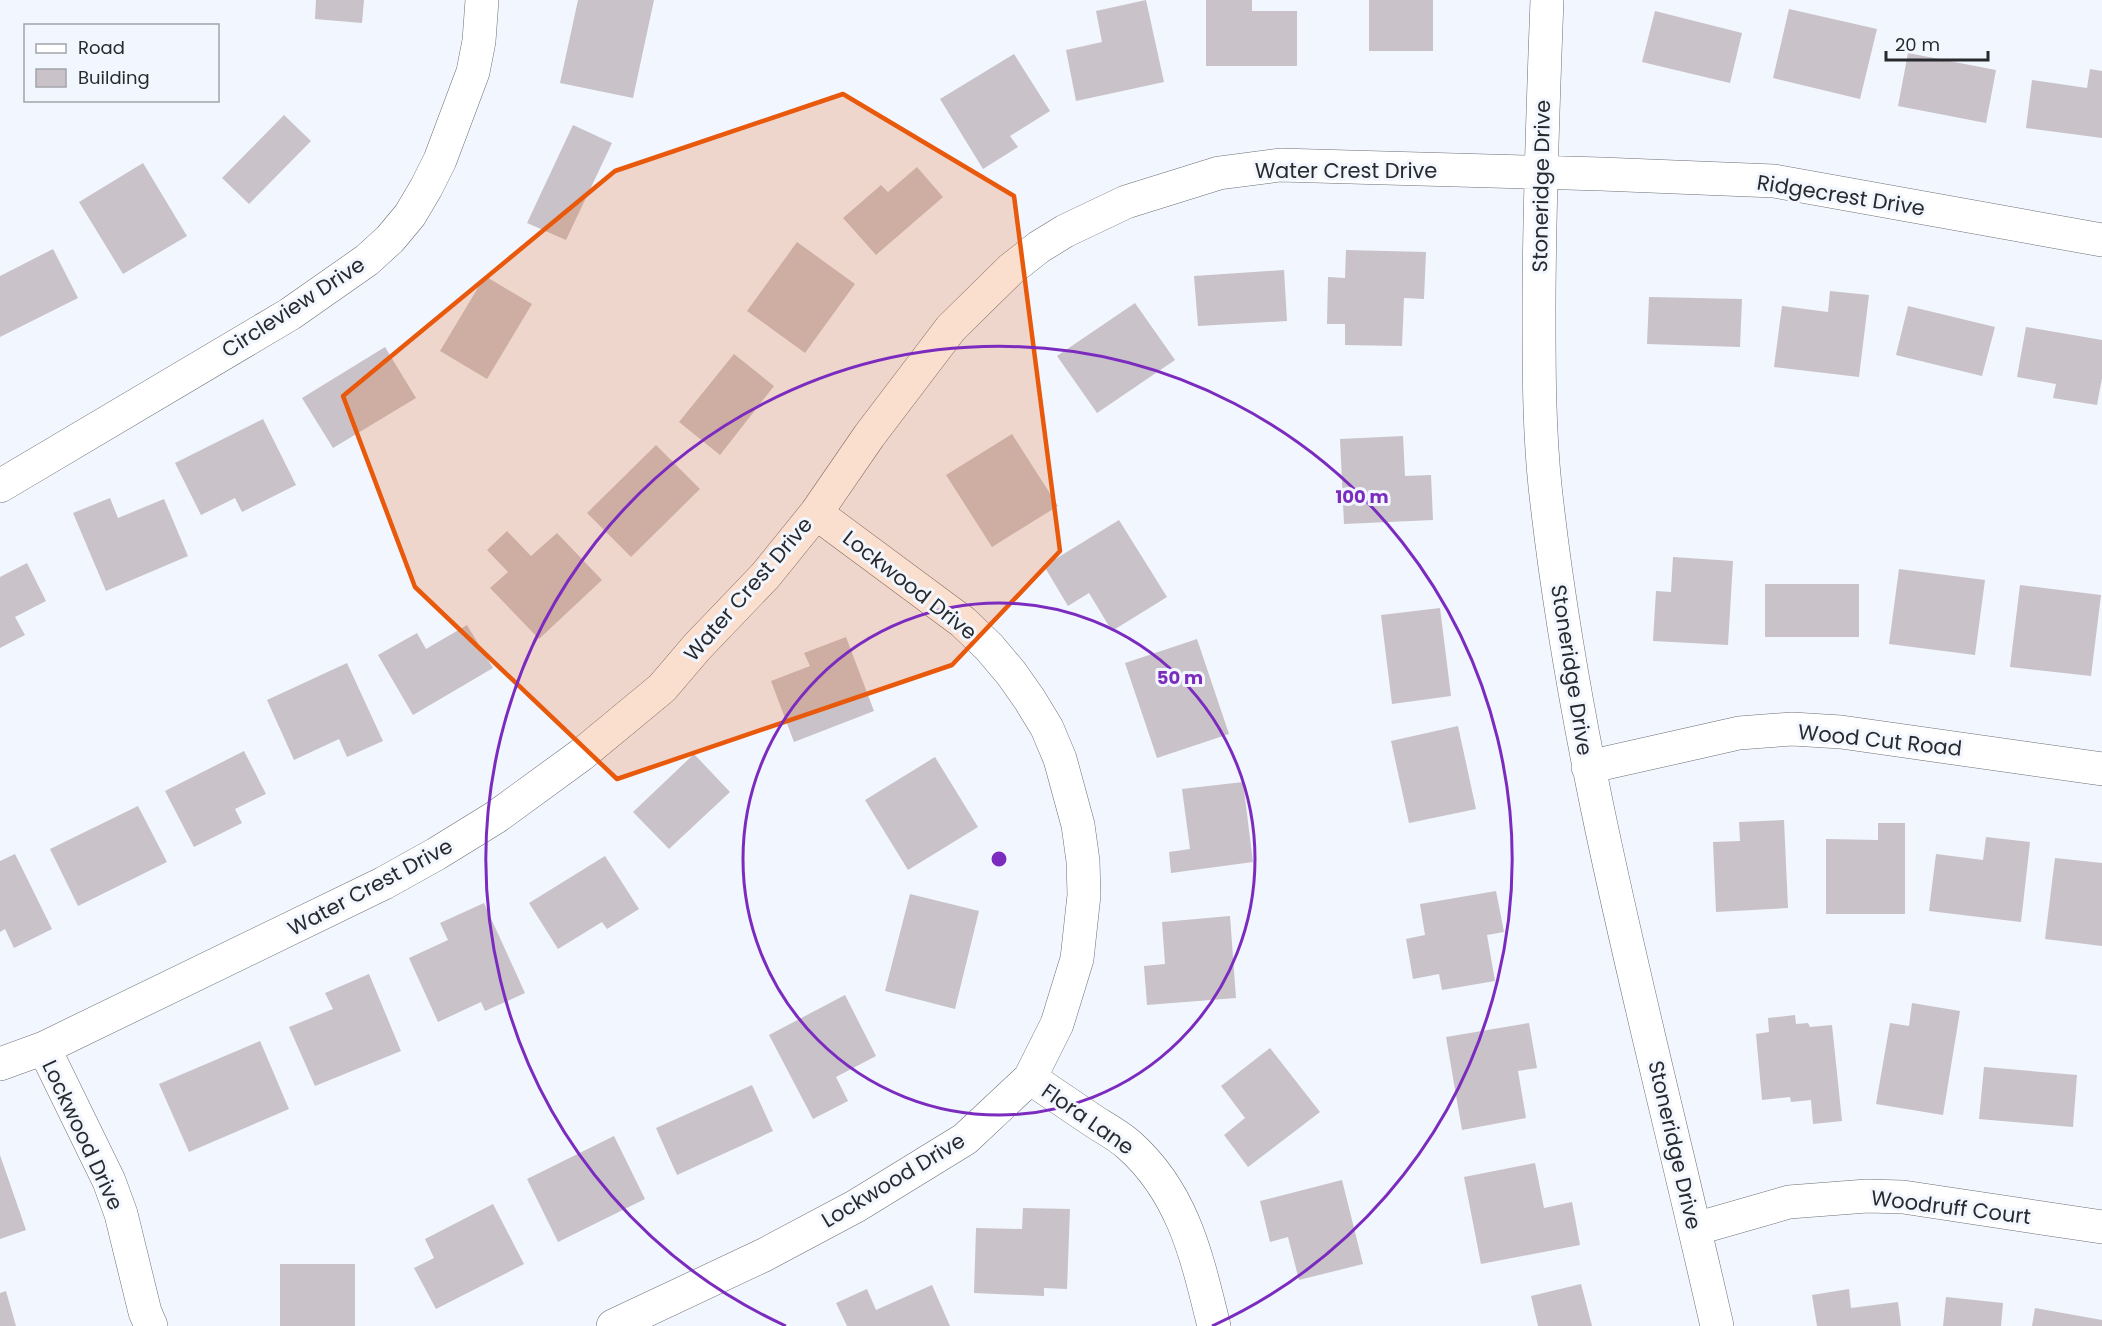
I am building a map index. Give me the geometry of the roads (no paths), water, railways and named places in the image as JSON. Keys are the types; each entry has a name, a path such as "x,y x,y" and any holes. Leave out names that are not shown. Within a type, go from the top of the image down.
{"street":[{"name":"Circleview Drive","path":"0,486 290,314 367,260 390,239 410,215 440,160 473,72 479,41 482,0"},
{"name":"Stoneridge Drive","path":"1547,0 1540,171 1539,391 1545,485 1566,639 1588,767 1717,1326"},
{"name":"Water Crest Drive","path":"0,1064 44,1048 384,883 496,817 581,756 662,688 697,647 765,576 816,513 869,436 951,328 1011,269 1039,247 1065,231 1126,202 1158,191 1219,173 1280,165 1540,171"},
{"name":"Ridgecrest Drive","path":"1540,171 1774,181 2102,240"},
{"name":"Lockwood Drive","path":"613,1326 764,1255 855,1206 965,1139 1030,1078 1057,1024 1077,959 1084,895 1081,849 1070,790 1047,728 1011,673 963,622 816,513"},
{"name":"Wood Cut Road","path":"1588,767 1740,733 1792,729 1841,732 2102,770"},
{"name":"Lockwood Drive","path":"44,1048 109,1181 121,1214 145,1312 151,1326"},
{"name":"Flora Lane","path":"1030,1078 1128,1144 1150,1166 1169,1193 1184,1221 1196,1252 1214,1326"},
{"name":"Woodruff Court","path":"1695,1229 1789,1202 1867,1196 1903,1197 2102,1227"}]}
